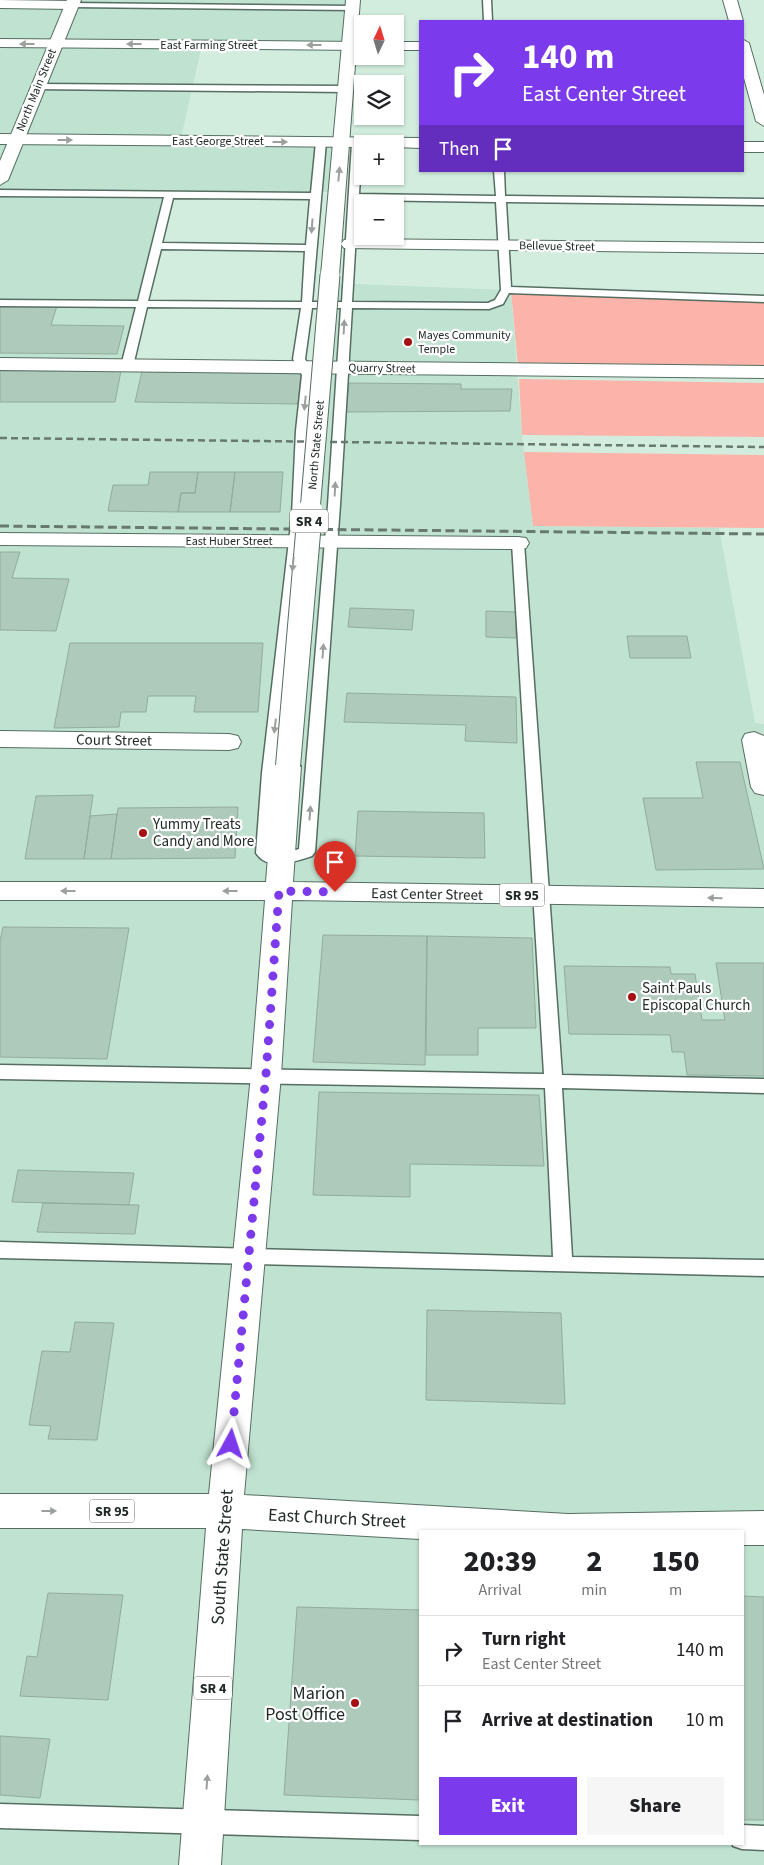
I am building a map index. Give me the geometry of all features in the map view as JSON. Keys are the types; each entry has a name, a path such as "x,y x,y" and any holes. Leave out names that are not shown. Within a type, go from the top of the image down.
{"street":[{"path":"730,0 736,20"},
{"path":"0,4 74,2"},
{"name":"North Main Street","path":"0,180 37,87 74,2"},
{"name":"North State Street","path":"353,4 354,18"},
{"name":"East Farming Street","path":"0,44 354,46"},
{"path":"404,46 419,46"},
{"path":"747,47 764,121"},
{"name":"North State Street","path":"279,891 330,275 349,142 346,89 354,55"},
{"name":"East George Street","path":"0,139 419,143"},
{"path":"744,146 764,147"},
{"name":"Bellevue Street","path":"350,244 764,248"},
{"name":"Quarry Street","path":"0,364 764,372"},
{"name":"East Huber Street","path":"0,540 518,543"},
{"name":"Court Street","path":"0,739 229,742"},
{"path":"754,740 764,787"},
{"name":"East Center Street","path":"0,891 279,891 764,898"},
{"name":"South State Street","path":"200,1865 225,1511 247,1256 266,1074 279,891"},
{"name":"East Church Street","path":"0,1511 225,1511 551,1530"},
{"name":"East Church Street","path":"633,1530 764,1528"}],"lane":[{"path":"487,0 488,20"},
{"path":"74,2 353,4"},
{"path":"37,87 346,89"},
{"path":"321,142 307,305 299,359 308,374 295,542 269,773 264,853 282,860 307,852 331,542 353,197 349,142"},
{"path":"0,303 489,306 499,302 506,290 498,172"},
{"path":"0,193 315,196"},
{"path":"127,366 144,304 169,195"},
{"path":"353,197 764,202"},
{"path":"157,246 311,248"},
{"path":"506,290 764,299"},
{"path":"518,543 540,896 554,1081 563,1265"},
{"path":"0,1072 266,1074 764,1086"},
{"path":"0,1250 563,1265 764,1268"},
{"path":"0,1816 419,1828"},
{"path":"744,1837 764,1838"}],"shaded area":[{"path":"74,0 353,0 352,46 202,45 180,142 342,142 336,192 168,192 124,369 323,370 329,283 511,290 522,435 533,526 719,528 755,723 764,724 764,1865 0,1865 0,5 71,6"},
{"path":"511,290 764,297 764,371 518,367"},
{"path":"519,379 764,383 764,437 522,435"},
{"path":"524,452 764,455 764,528 533,526"}],"building":[{"path":"0,305 57,306 51,325 124,326 117,354 0,353"},
{"path":"0,371 121,371 115,402 0,402"},
{"path":"142,371 301,374 298,404 135,402"},
{"path":"349,383 461,384 461,389 512,389 510,411 346,412"},
{"path":"150,472 198,472 195,493 181,493 178,512 108,511 113,485 148,485"},
{"path":"198,472 235,472 230,512 178,512 181,493 195,493"},
{"path":"235,472 283,472 280,512 230,512"},
{"path":"0,552 20,552 12,578 69,579 56,631 0,630"},
{"path":"350,608 414,610 412,630 348,627"},
{"path":"486,611 516,612 516,638 486,637"},
{"path":"627,636 687,636 691,658 630,658"},
{"path":"70,643 263,643 258,712 194,712 196,696 148,696 146,712 121,712 119,727 54,728"},
{"path":"347,693 516,697 517,743 465,741 466,725 344,722"},
{"path":"696,762 740,762 764,869 656,870 643,798 703,798"},
{"path":"93,795 84,859 25,859 36,796"},
{"path":"238,807 235,858 111,859 118,808"},
{"path":"358,811 484,813 485,858 355,856"},
{"path":"117,814 111,859 84,859 90,816"},
{"path":"3,927 129,928 107,1059 0,1057 0,941"},
{"path":"323,935 427,936 425,1065 313,1062"},
{"path":"427,936 532,938 536,1028 478,1028 478,1055 426,1055"},
{"name":"Saint Pauls Episcopal Church","path":"716,963 764,963 764,1076 687,1075 684,1052 672,1052 670,1035 569,1034 564,966 670,967 671,974 695,974 702,1020 725,1020"},
{"path":"319,1092 539,1095 544,1166 410,1164 410,1197 313,1195"},
{"path":"18,1170 134,1173 129,1205 12,1202"},
{"path":"43,1203 139,1205 135,1234 37,1232"},
{"path":"427,1310 561,1313 565,1404 426,1400"},
{"path":"75,1322 114,1323 97,1440 48,1439 51,1426 29,1425 42,1351 70,1352"},
{"path":"48,1593 123,1595 108,1700 20,1696 27,1656 37,1657"},
{"path":"744,1596 764,1597 764,1820 744,1820"},
{"name":"Marion Post Office","path":"297,1607 419,1610 419,1800 284,1795"},
{"path":"0,1736 50,1739 40,1798 0,1795"}],"railway":[{"path":"0,438 764,447"},
{"path":"0,526 764,534"}],"place":[{"name":"Mayes Community Temple","path":"408,342"},
{"name":"Yummy Treats Candy and More","path":"143,833"},
{"name":"Saint Pauls Episcopal Church","path":"632,997"},
{"name":"Marion Post Office","path":"355,1703"}],"route":[{"path":"231,1444 247,1256 266,1074 279,891 335,892"}]}
